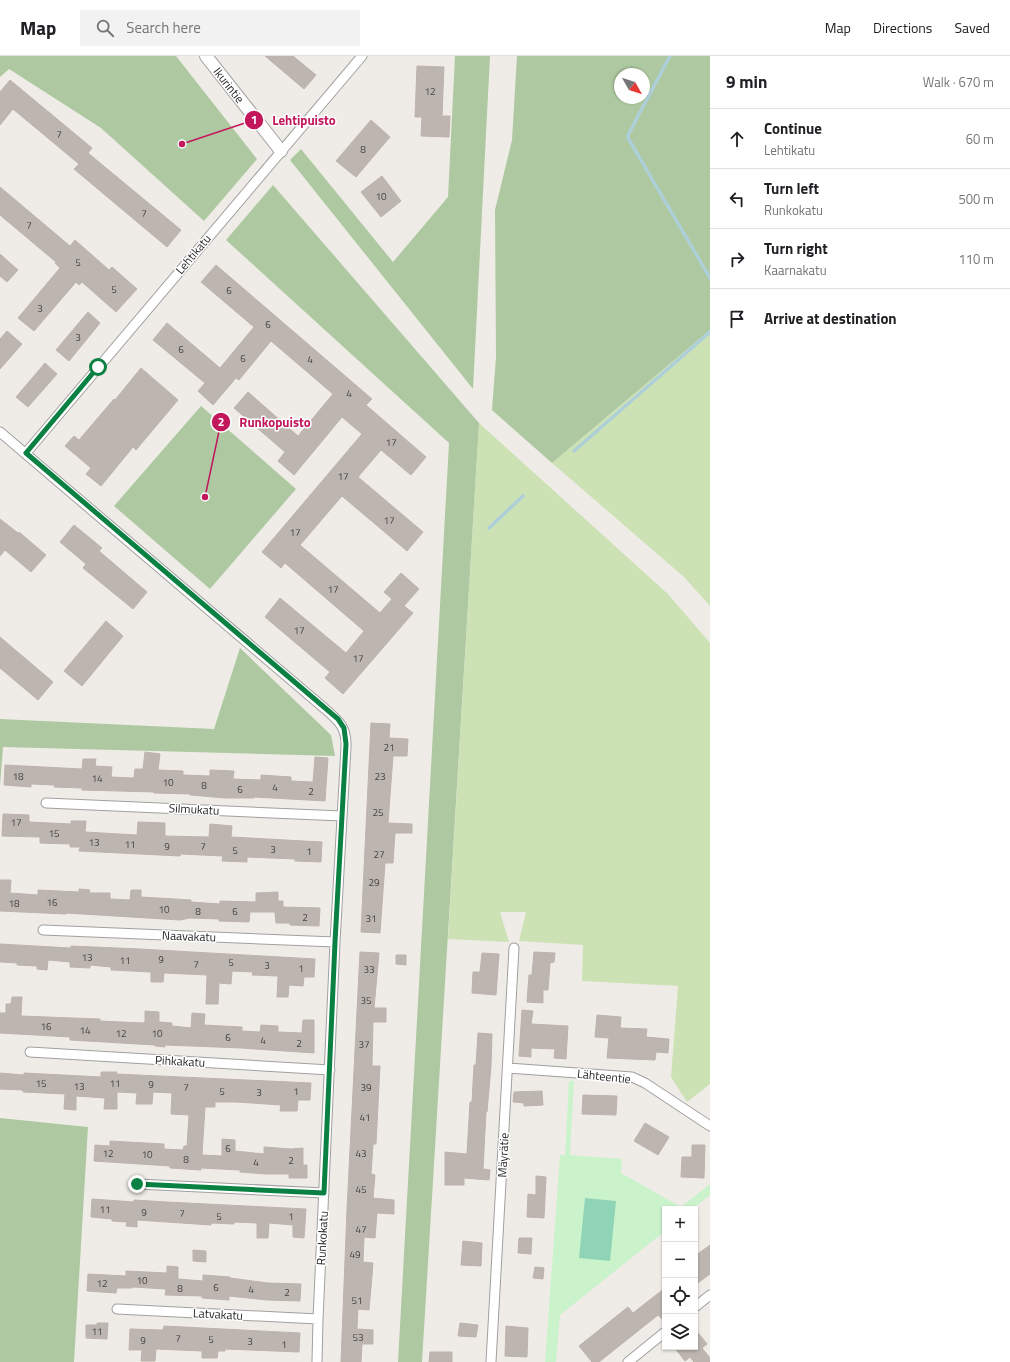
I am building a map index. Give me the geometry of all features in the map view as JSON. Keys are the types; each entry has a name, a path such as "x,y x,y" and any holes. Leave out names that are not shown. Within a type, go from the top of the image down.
{"street":[{"name":"Ikurintie","path":"206,56 281,151"},
{"name":"Lehtikatu","path":"26,453 362,56"},
{"name":"Runkokatu","path":"0,432 338,719 344,728 346,744 335,942 318,1319 318,1362"},
{"name":"Silmukatu","path":"46,803 342,816"},
{"name":"Naavakatu","path":"43,930 335,942"},
{"name":"Mäyrätie","path":"491,1362 514,948"},
{"name":"Pihkakatu","path":"30,1052 330,1070"},
{"name":"Lähteentie","path":"508,1068 632,1077 645,1083 710,1126"},
{"path":"137,1184 324,1193"},
{"path":"698,1305 710,1295"},
{"name":"Latvakatu","path":"117,1309 318,1319"},
{"path":"628,1362 662,1334"}],"green space":[{"path":"0,56 176,56 257,159 204,221 101,128 9,69 0,77"},
{"path":"455,56 490,56 473,389 290,160 301,149 393,262 448,197"},
{"path":"517,56 710,56 710,330 552,463 492,410 496,357 495,210 512,140"},
{"path":"273,185 479,423 422,1362 398,1362 449,443 226,240"},
{"path":"710,330 710,606 684,577 552,463"},
{"path":"201,406 296,489 210,589 114,506"},
{"path":"479,423 668,594 710,643 710,1084 687,1102 671,1077 678,986 582,981 583,945 519,941 526,912 500,912 509,942 448,939"},
{"path":"240,648 331,735 335,756 3,747 0,786 0,719 214,729"},
{"path":"569,1081 574,1081 570,1155 622,1159 621,1173 679,1206 662,1206 662,1233 560,1315 556,1362 545,1362 560,1155 565,1155"},
{"path":"0,1118 88,1127 74,1362 0,1362"},
{"path":"710,1184 710,1195 696,1206 682,1206"},
{"path":"585,1198 616,1201 610,1261 579,1258"}],"building":[{"path":"265,56 293,56 316,75 304,89"},
{"path":"417,66 444,67 442,116 450,116 449,137 421,136 422,117 415,117"},
{"path":"10,80 92,148 88,153 181,230 167,247 74,169 79,164 13,109 0,125 0,92"},
{"path":"371,120 390,137 356,177 336,161"},
{"path":"382,176 401,201 381,217 361,192"},
{"path":"0,187 70,246 75,240 109,270 112,267 137,289 116,312 82,282 79,285 76,282 34,331 18,318 60,268 55,263 56,262 0,215"},
{"path":"0,254 18,270 7,282 0,276"},
{"path":"216,265 372,399 366,405 426,457 411,475 381,450 358,477 423,532 407,551 342,496 300,545 380,613 392,599 384,592 401,573 419,589 404,606 413,613 343,694 325,678 330,672 265,617 280,598 346,653 364,631 285,563 281,568 262,552 362,434 342,417 294,475 278,461 285,452 234,408 248,392 298,436 333,394 271,341 239,380 236,378 213,405 198,391 205,383 153,340 167,323 220,368 254,327 201,282"},
{"path":"88,312 100,323 69,361 56,350"},
{"path":"7,331 22,344 0,369 0,339"},
{"path":"45,363 57,374 28,407 16,397"},
{"path":"141,368 178,400 136,450 133,447 101,486 86,474 91,468 65,446 74,436 79,440"},
{"path":"0,519 18,533 19,532 46,555 31,572 5,550 0,556"},
{"path":"74,525 102,548 99,551 147,592 133,609 83,568 86,564 60,542"},
{"path":"106,621 123,636 82,686 64,671"},
{"path":"0,637 53,682 38,700 0,668"},
{"path":"371,723 390,724 389,738 408,739 407,756 393,756 388,823 412,824 412,833 395,833 393,863 385,863 380,933 361,932"},
{"path":"145,752 160,754 158,770 183,771 183,775 210,776 210,770 234,771 233,779 261,780 261,775 291,777 291,781 313,782 315,757 328,758 325,801 254,797 225,798 190,794 82,790 82,788 54,787 55,785 31,784 31,787 4,785 5,765 82,769 83,759 96,759 95,766 112,767 111,777 134,778 135,769 143,769"},
{"path":"3,814 29,815 29,822 71,824 71,821 86,821 85,832 137,835 138,822 165,823 165,836 209,837 210,824 232,826 231,837 322,842 321,862 295,861 295,859 247,857 247,862 222,861 223,856 181,854 180,856 79,851 80,847 70,847 70,844 40,843 40,837 2,836"},
{"path":"0,880 11,880 10,893 38,895 38,890 79,892 79,889 90,890 89,893 110,893 110,899 130,900 131,890 141,890 141,897 191,900 191,902 220,904 220,901 256,902 256,893 278,892 278,901 283,901 283,907 320,908 319,926 276,923 275,912 250,912 249,922 219,921 219,919 190,918 180,920 66,913 0,911"},
{"path":"0,944 71,948 71,946 140,949 315,959 314,977 304,977 303,986 289,985 288,997 277,997 278,976 252,975 253,972 232,971 231,984 219,983 218,1004 206,1004 207,975 164,973 163,982 151,982 151,972 111,970 111,967 90,965 90,968 70,967 70,962 48,960 47,970 37,969 37,966 0,962"},
{"path":"360,952 379,953 374,1008 386,1008 386,1022 373,1022 372,1066 380,1066 376,1144 373,1144 371,1174 375,1175 373,1198 394,1200 394,1214 377,1213 375,1238 364,1237 363,1262 373,1263 369,1310 358,1309 357,1329 373,1330 373,1344 362,1344 361,1362 341,1362 347,1209"},
{"path":"534,952 555,953 554,962 550,963 548,990 543,990 543,1003 527,1002 529,975 532,975"},
{"path":"482,953 499,954 496,995 472,993 473,972 480,972"},
{"path":"396,955 406,955 406,965 396,964"},
{"path":"12,997 22,997 21,1016 100,1019 100,1021 143,1023 145,1022 145,1011 159,1012 159,1022 172,1023 172,1026 191,1028 192,1013 205,1014 204,1025 242,1027 242,1031 260,1032 261,1025 278,1026 278,1032 302,1033 303,1020 314,1020 314,1053 241,1048 165,1045 165,1047 155,1045 70,1040 70,1037 0,1033 0,1013 6,1013 6,1004 11,1004"},
{"path":"522,1010 533,1011 531,1024 568,1026 566,1059 554,1058 555,1049 531,1048 531,1057 519,1056"},
{"path":"597,1015 621,1017 620,1028 647,1029 646,1037 669,1039 668,1053 656,1052 655,1060 607,1058 609,1038 595,1037"},
{"path":"478,1033 492,1034 483,1169 490,1170 489,1180 464,1178 464,1185 445,1185 445,1152 467,1154 470,1102 472,1102 474,1065 476,1065"},
{"path":"101,1072 117,1072 116,1074 311,1083 310,1100 298,1100 297,1111 280,1111 281,1105 236,1102 215,1102 215,1107 205,1107 202,1155 222,1156 222,1139 235,1140 235,1151 264,1154 264,1147 291,1149 303,1148 303,1165 307,1165 307,1178 289,1178 289,1174 240,1172 240,1170 201,1168 201,1170 170,1168 170,1166 94,1161 95,1145 110,1146 110,1141 164,1144 164,1149 183,1150 184,1146 187,1146 189,1115 171,1114 172,1093 153,1092 152,1104 136,1104 137,1093 117,1092 117,1109 104,1109 105,1098 76,1096 76,1110 64,1109 65,1094 23,1092 23,1090 0,1089 0,1073 101,1077"},
{"path":"542,1091 543,1105 524,1106 524,1103 513,1102 514,1092"},
{"path":"583,1095 617,1096 616,1115 582,1114"},
{"path":"645,1123 669,1137 658,1155 634,1141"},
{"path":"692,1145 705,1145 704,1178 681,1177 682,1157 692,1157"},
{"path":"536,1176 546,1177 544,1218 527,1217 528,1194 536,1195"},
{"path":"92,1199 306,1209 304,1238 293,1237 293,1225 269,1223 268,1238 257,1238 257,1223 211,1223 211,1225 137,1220 137,1227 126,1226 127,1222 91,1217"},
{"path":"519,1238 532,1238 531,1254 518,1253"},
{"path":"463,1241 482,1243 481,1266 461,1265"},
{"path":"710,1245 710,1274 698,1283 698,1278 698,1254"},
{"path":"193,1250 206,1251 206,1262 193,1261"},
{"path":"167,1266 178,1267 178,1279 203,1281 203,1275 230,1277 268,1283 301,1284 300,1301 267,1300 229,1296 229,1300 202,1298 202,1296 165,1295 166,1289 133,1287 117,1288 116,1293 87,1291 88,1274 126,1276 126,1271 167,1273"},
{"path":"535,1267 544,1268 543,1279 533,1278"},
{"path":"662,1290 662,1319 658,1315 599,1362 592,1362 579,1346 628,1307 633,1313"},
{"path":"97,1323 108,1323 107,1339 86,1338 86,1325 97,1325"},
{"path":"460,1323 478,1325 476,1337 458,1336"},
{"path":"164,1326 300,1333 299,1352 225,1349 225,1351 218,1351 217,1358 202,1358 202,1351 156,1349 155,1361 141,1361 142,1350 129,1350 130,1329 163,1330"},
{"path":"506,1326 528,1328 527,1357 505,1356"},
{"path":"698,1333 707,1344 702,1348 710,1358 710,1362 694,1362 690,1357 685,1361 676,1350 698,1350"},
{"path":"430,1352 452,1352 452,1362 429,1362"}],"waterway":[{"path":"670,56 628,135 628,138 710,278"},
{"path":"574,451 710,332"},
{"path":"489,528 523,496"}],"place":[{"name":"Lehtipuisto","path":"182,144"},
{"name":"Runkopuisto","path":"205,497"}],"route":[{"path":"98,367 26,453 338,719 344,728 346,744 335,942 324,1193 137,1184"}]}
